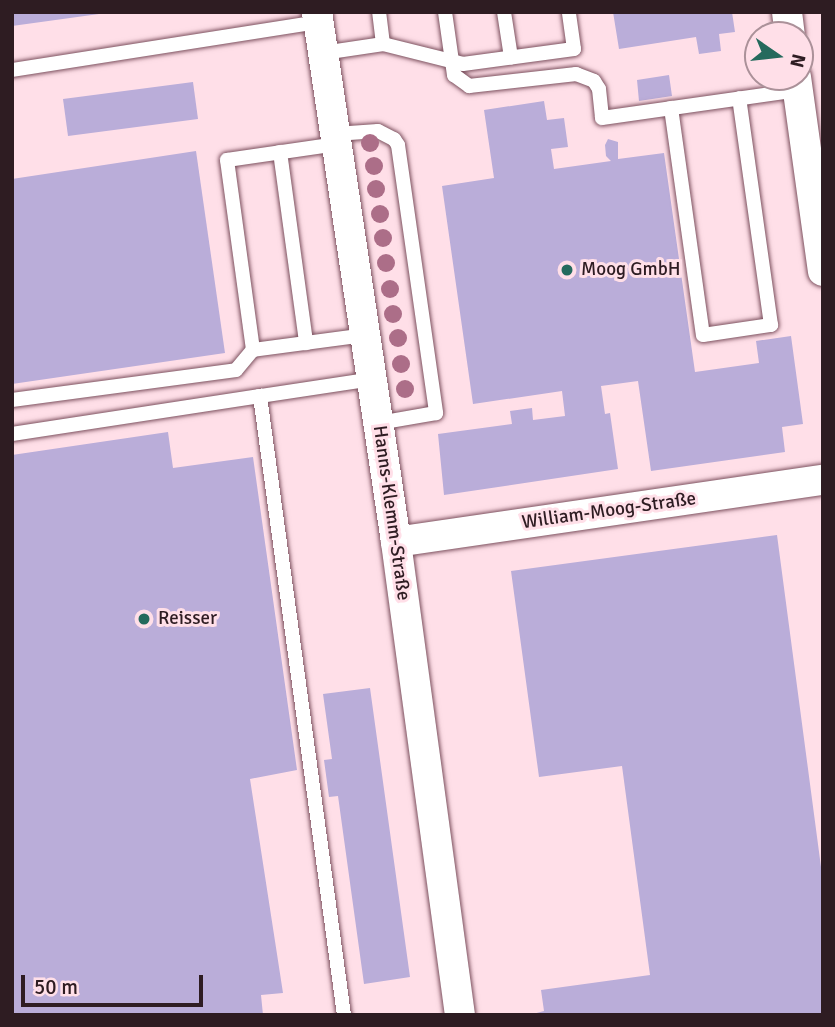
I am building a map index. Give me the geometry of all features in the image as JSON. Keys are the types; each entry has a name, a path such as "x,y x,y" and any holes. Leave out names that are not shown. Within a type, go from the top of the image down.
{"street":[{"name":"Hanns-Klemm-Straße","path":"318,17 396,542 460,1015"},
{"path":"798,91 823,271"},
{"name":"William-Moog-Straße","path":"396,542 823,480"}],"lane":[{"path":"379,12 383,44"},
{"path":"445,12 454,75 469,86 565,73 585,77 594,81 599,89 602,118 739,99 770,91"},
{"path":"504,12 511,58"},
{"path":"323,53 383,44 463,64 574,49 569,12"},
{"path":"12,69 318,17"},
{"path":"671,108 703,335 771,325 739,99"},
{"path":"253,350 228,160 378,131 394,139 398,145 436,413 378,423"},
{"path":"280,152 306,343"},
{"path":"12,400 236,370 253,350 365,335"},
{"path":"12,434 372,379"},
{"path":"260,396 344,1015"}],"building":[{"path":"12,12 99,12 99,14 12,26"},
{"path":"613,12 732,12 735,32 719,34 721,51 699,54 696,37 619,49"},
{"path":"669,75 672,96 639,101 637,80"},
{"path":"193,82 198,119 68,136 63,99"},
{"name":"Moog GmbH","path":"544,101 547,120 564,118 568,147 551,149 554,169 611,161 606,156 605,145 608,139 618,142 618,159 664,153 695,372 759,363 756,341 791,336 803,424 782,427 785,452 651,471 638,381 601,386 605,414 610,413 618,469 444,495 438,434 512,424 510,411 532,408 533,420 565,416 562,391 473,404 442,186 494,178 484,110"},
{"path":"196,151 225,353 12,384 12,179"},
{"name":"Reisser","path":"168,432 173,468 253,457 297,770 250,779 283,993 261,995 263,1015 12,1015 12,455"},
{"path":"777,535 823,882 823,1015 529,1015 544,1011 541,990 650,975 622,766 539,777 511,571"},
{"path":"370,688 410,977 364,984 338,796 329,797 324,760 332,759 323,694"}],"place":[{"name":"Moog GmbH","path":"567,270"},
{"name":"Reisser","path":"144,619"}]}
